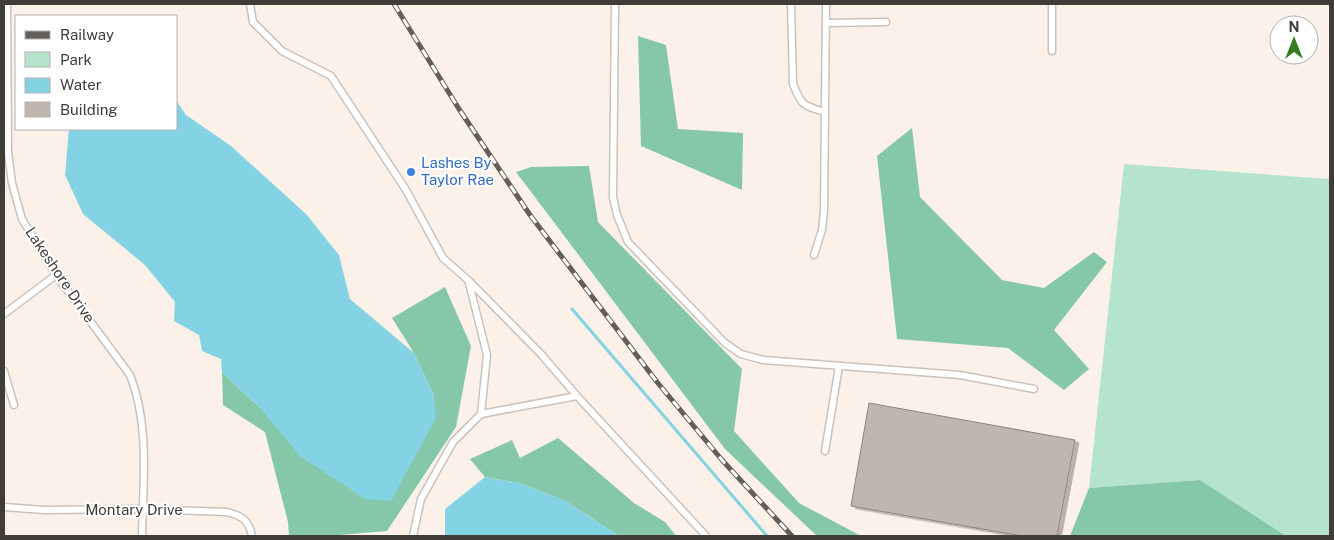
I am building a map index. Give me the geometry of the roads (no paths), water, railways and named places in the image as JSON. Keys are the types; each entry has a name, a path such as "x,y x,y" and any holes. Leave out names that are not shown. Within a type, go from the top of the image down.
{"lane":[{"name":"Lakeshore Drive","path":"7,4 6,131 12,183 22,219 56,275 130,375 137,393 143,436 142,536"},
{"path":"250,4 253,22 282,51 331,76 406,190 443,258 540,353 706,536"},
{"path":"614,4 613,196 617,215 628,242 725,343 741,354 764,360 960,375 1034,389"},
{"path":"791,4 793,84 805,106 825,112"},
{"path":"814,255 822,230 824,211 826,4"},
{"path":"1052,4 1052,51"},
{"path":"826,23 886,22"},
{"path":"4,314 56,275"},
{"path":"468,281 487,355 481,414"},
{"path":"825,451 839,366"},
{"path":"4,371 14,405"},
{"path":"413,536 421,499 453,442 481,414 577,396"},
{"name":"Montary Drive","path":"4,507 44,510 143,508 226,512 238,515 244,520 252,536"}],"water":[{"path":"178,103 186,115 231,146 306,214 339,255 350,299 414,353 434,396 436,418 391,501 365,499 300,456 260,408 222,372 221,359 202,351 199,335 174,321 175,302 145,265 83,214 65,175 69,130 178,130"},
{"path":"485,477 519,483 564,500 619,536 445,536 445,509"}],"waterway":[{"path":"572,309 767,536"}],"railway":[{"path":"394,4 459,109 530,215 657,382 722,460 792,536"}],"place":[{"name":"Lashes By Taylor Rae","path":"411,172"}]}
